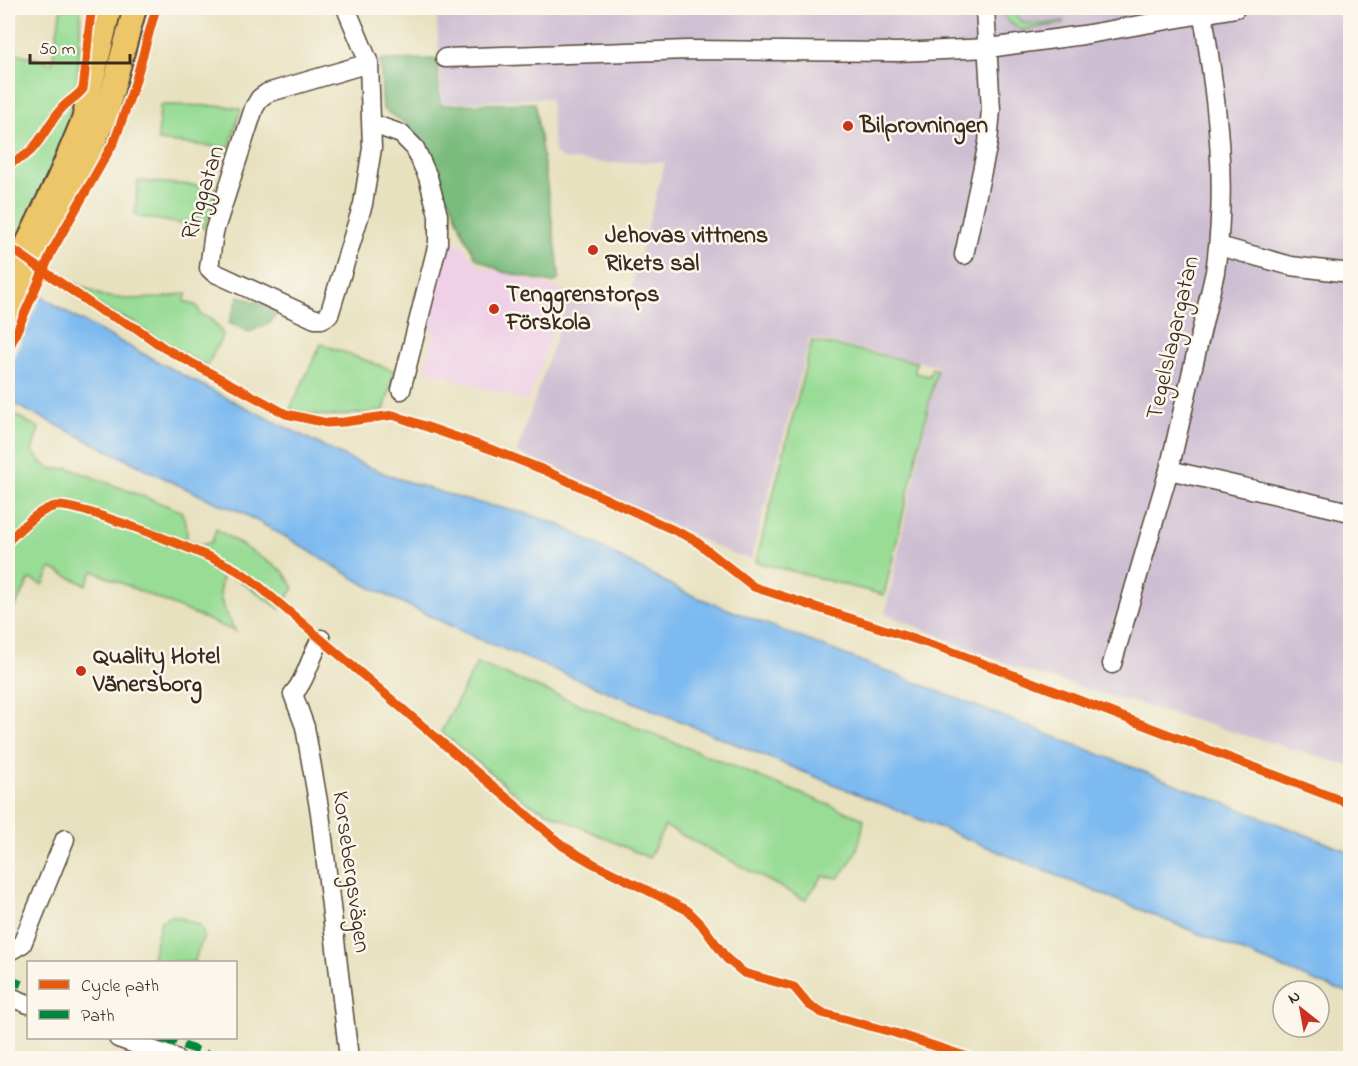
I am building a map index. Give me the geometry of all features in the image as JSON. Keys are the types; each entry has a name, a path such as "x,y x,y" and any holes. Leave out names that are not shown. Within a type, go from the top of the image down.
{"main road":[{"path":"8,322 59,177 84,120 110,8"},
{"path":"8,283 35,243 105,118 135,8"}],"street":[{"name":"Ringgatan","path":"346,8 369,63 373,124 370,172 363,204 329,315 322,320 315,319 208,268 213,232 254,108 260,98 267,93 369,63"},
{"path":"964,255 988,143 991,110 985,8"},
{"path":"446,58 678,50 898,52 989,48 1236,8"},
{"name":"Tegelslagargatan","path":"1112,664 1169,470 1219,246 1222,177 1220,137 1203,15"},
{"path":"373,124 401,134 415,148 431,187 438,215 438,243 401,390"},
{"path":"1219,246 1291,266 1350,273"},
{"path":"1169,470 1350,512"},
{"name":"Korsebergsvägen","path":"321,639 312,653 300,686 292,694 305,726 320,813 349,1059"},
{"path":"8,952 22,944 65,838"},
{"path":"8,996 27,1004"},
{"path":"121,1039 175,1059"}],"shaded area":[{"path":"436,8 1350,8 1350,766 1022,670 885,614 938,366 810,338 751,559 732,554 517,452 570,296 626,307 665,162 607,163 562,159 554,152 550,98 442,103"},
{"name":"Tenggrenstorps Förskola","path":"446,238 463,245 477,265 567,291 528,402 425,370 435,332 424,328"}],"green space":[{"path":"61,8 81,8 78,76 63,140 8,261 8,51 52,63"},
{"path":"997,8 1008,8 1024,23 1046,24 1063,21 1062,24 1020,30 1009,22"},
{"path":"437,59 440,105 535,103 558,262 559,279 553,283 503,272 476,258 450,200 443,194 416,136 405,123 383,109 380,60"},
{"path":"160,105 225,106 241,109 229,148 158,141"},
{"path":"138,181 217,187 205,228 135,216"},
{"path":"75,283 103,296 125,299 162,298 187,293 184,301 197,306 201,315 214,322 223,335 207,366 149,334 136,323 107,311 73,286"},
{"path":"239,296 267,306 277,313 270,323 249,332 229,323"},
{"path":"812,341 916,362 915,373 929,376 932,368 937,369 884,595 756,562"},
{"path":"321,344 395,371 384,410 349,415 314,415 290,409"},
{"path":"8,411 39,428 32,451 48,467 69,468 181,511 186,523 187,540 199,545 212,542 216,529 283,571 294,588 280,609 224,570 220,595 227,616 236,632 93,571 86,585 51,568 43,585 30,579 8,620"},
{"path":"477,663 864,819 853,858 838,878 823,876 805,900 665,826 649,858 526,802 441,732"},
{"path":"172,915 200,925 204,935 194,961 151,961 161,921"}],"water":[{"path":"8,275 76,318 213,391 347,458 396,478 466,500 525,513 558,524 684,592 1350,852 1350,993 1331,987 1331,979 1309,979 472,636 367,586 237,510 166,479 8,401"}],"pier":[{"path":"8,272 42,294 8,371"}],"marked path":[{"path":"8,979 27,987"},
{"path":"165,1039 219,1058"}],"cycle path":[{"path":"8,163 33,148 55,116 83,89 92,8"},
{"path":"8,351 52,251 115,140 135,83 156,8"},
{"path":"8,246 101,311 136,328 164,348 286,414 327,423 393,415 496,451 544,470 693,539 754,587 948,650 1350,804"},
{"path":"8,541 42,511 56,506 69,507 147,532 203,554 238,571 260,587 563,846 687,910 701,924 727,959 744,973 794,987 809,1005 822,1013 895,1033 971,1058"}],"place":[{"name":"Bilprovningen","path":"848,126"},
{"name":"Jehovas vittnens Rikets sal","path":"593,250"},
{"name":"Tenggrenstorps Förskola","path":"494,309"},
{"name":"Quality Hotel Vänersborg","path":"81,671"}]}
